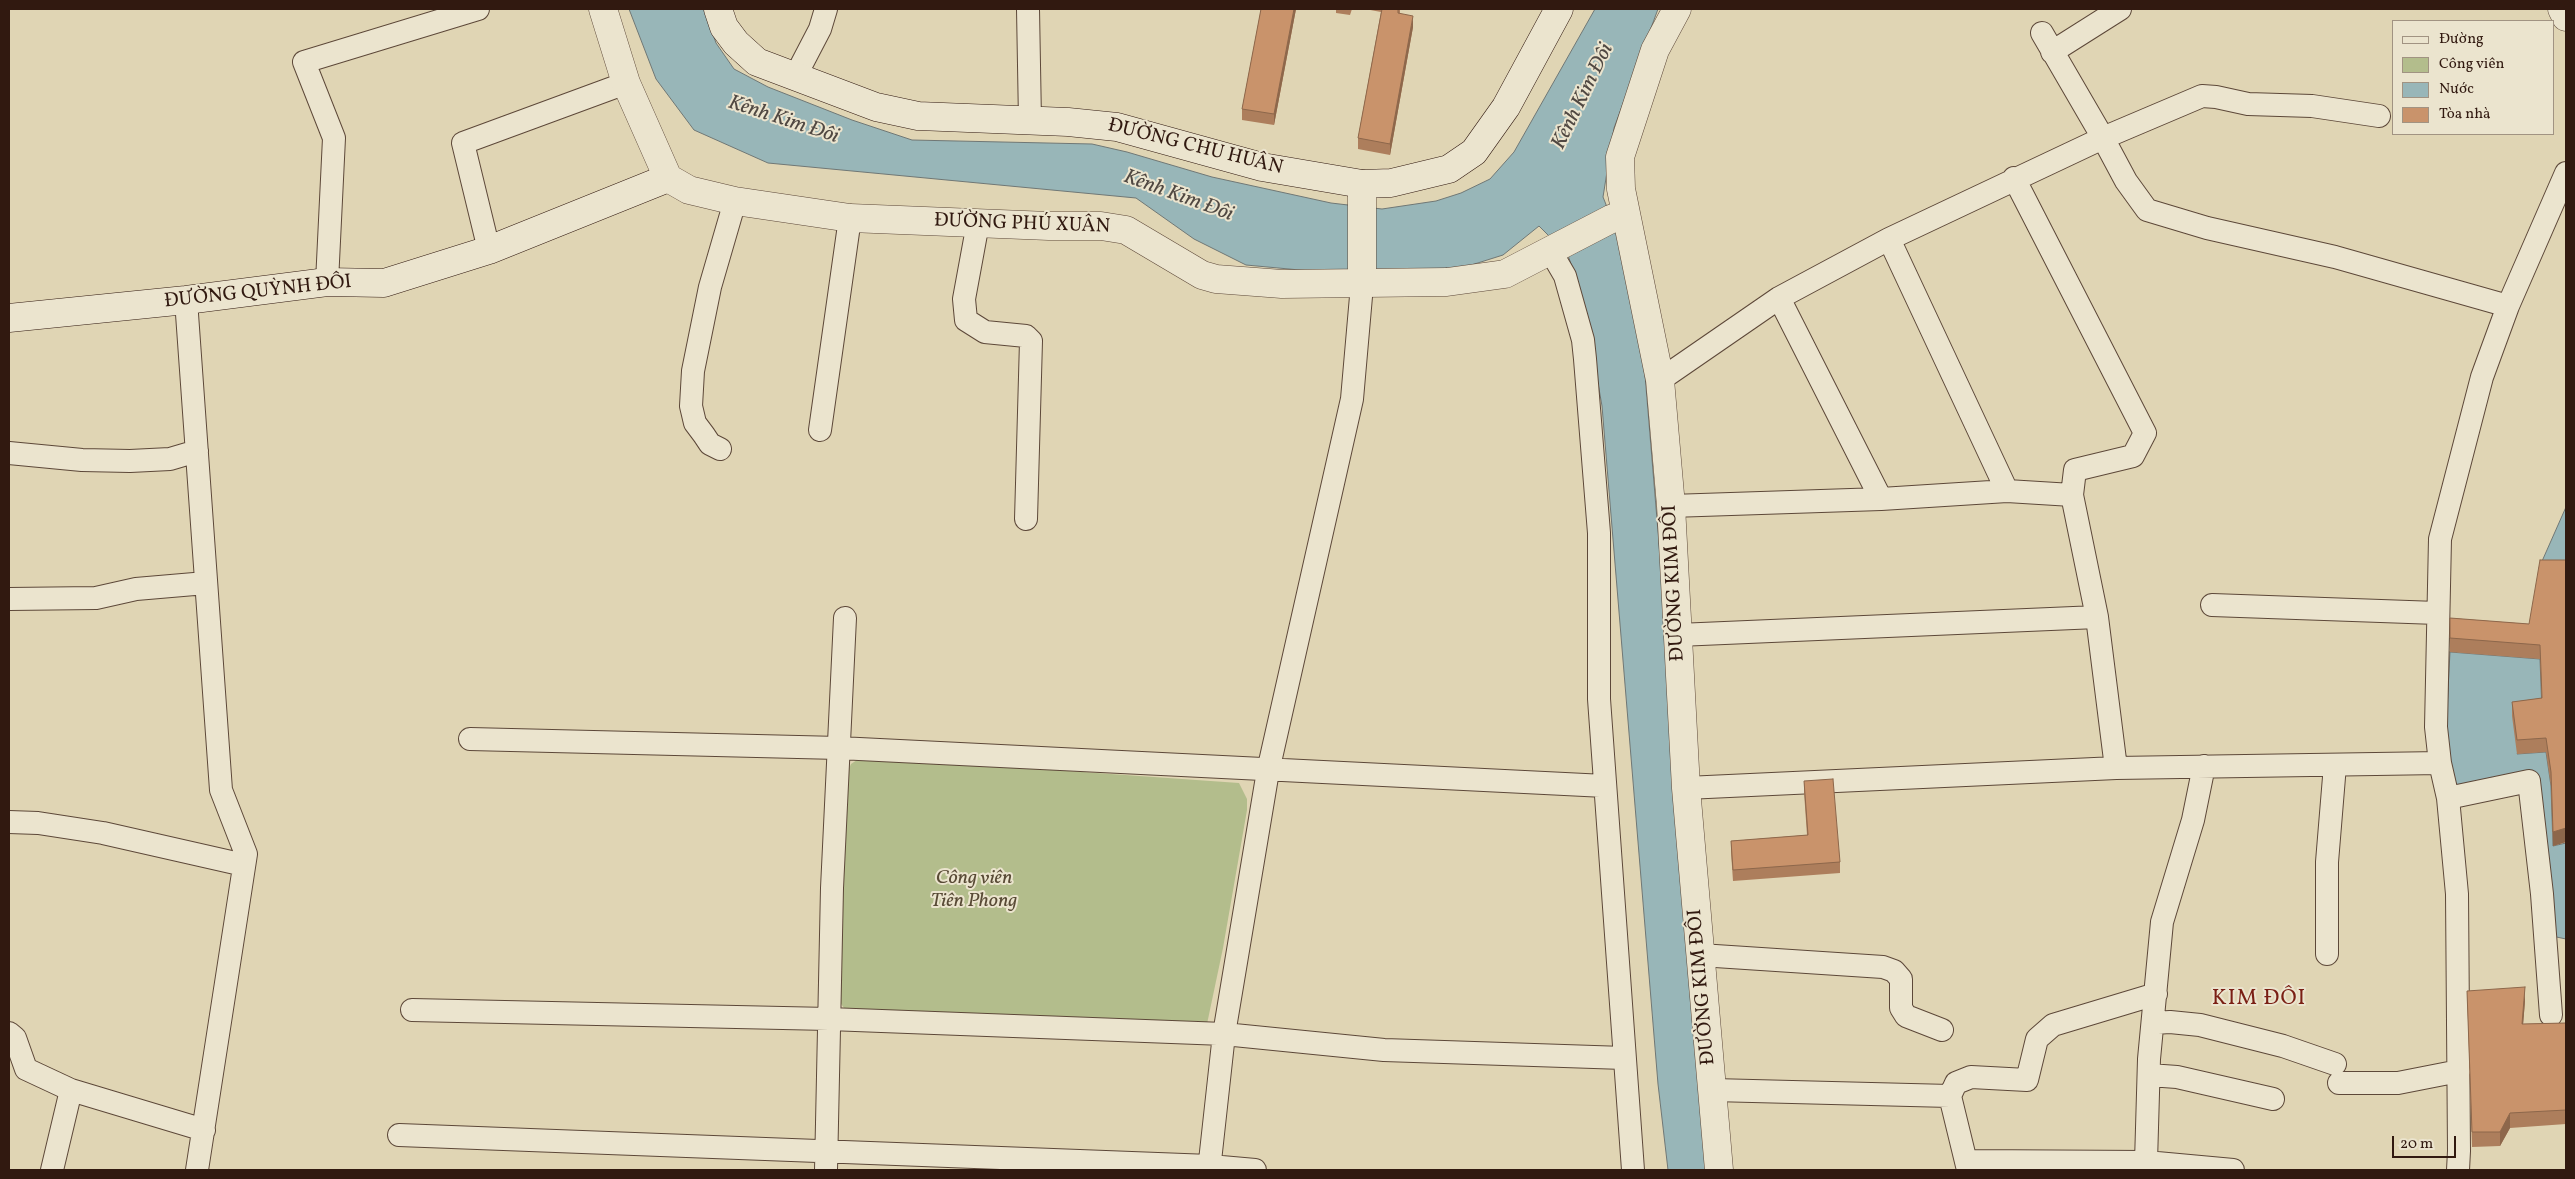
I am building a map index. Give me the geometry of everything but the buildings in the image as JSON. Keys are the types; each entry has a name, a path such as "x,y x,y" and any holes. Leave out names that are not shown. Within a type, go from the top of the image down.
{"street":[{"path":"327,282 334,138 304,62 478,9"},
{"path":"603,9 626,83 668,178"},
{"name":"ĐƯỜNG CHU HUÂN","path":"718,9 724,27 736,43 757,62 876,107 918,116 1030,120 1117,126 1262,167 1362,184 1391,184 1450,169 1474,152 1506,107 1554,10"},
{"path":"795,77 820,29 826,9"},
{"path":"1028,9 1030,120"},
{"name":"ĐƯỜNG KIM ĐÔI","path":"1677,9 1655,50 1620,157 1618,217 1660,380 1672,506 1686,788 1719,1170"},
{"path":"2120,9 2047,43 2126,180 2147,210 2207,228 2335,258 2508,306"},
{"path":"2562,9 2566,17"},
{"path":"489,250 463,143 626,83"},
{"path":"1660,380 1779,298 1889,239 2014,178 2202,96 2216,96 2248,104 2312,106 2380,116"},
{"path":"2458,1170 2457,894 2448,798 2440,763 2436,727 2440,539 2482,377 2508,306 2566,173"},
{"name":"ĐƯỜNG QUỲNH ĐÔI","path":"9,318 186,300 327,282 384,284 489,250 668,178"},
{"name":"ĐƯỜNG PHÚ XUÂN","path":"668,178 689,190 735,201 850,218 1101,226 1126,230 1189,268 1216,279 1282,284 1362,285 1447,282 1505,274 1618,217"},
{"path":"2014,178 2145,433 2133,456 2075,470 2072,495 2097,617 2116,768"},
{"path":"1209,1168 1224,1034 1268,771 1352,399 1362,285 1362,184"},
{"path":"720,449 710,444 695,423 690,406 693,371 710,287 735,201"},
{"path":"820,430 850,218"},
{"path":"978,223 964,299 966,320 985,332 1026,336 1031,342 1026,519"},
{"path":"1889,239 2007,491"},
{"path":"1551,252 1565,276 1583,340 1599,533 1600,699 1605,786 1633,1170"},
{"path":"1779,298 1881,499"},
{"path":"186,300 221,790 246,854 204,1130 196,1170"},
{"path":"9,453 82,460 130,461 170,459 197,451"},
{"path":"1672,506 1881,499 2007,491 2072,495"},
{"path":"9,599 96,598 136,589 206,583"},
{"path":"2212,605 2438,613"},
{"path":"1678,635 2097,617"},
{"path":"826,1162 829,1019 845,618"},
{"path":"470,739 839,748 1268,771 1605,786"},
{"path":"1686,788 2116,768 2440,763"},
{"path":"2327,954 2328,862 2335,765"},
{"path":"2146,1162 2149,1075 2162,922 2193,820 2204,766"},
{"path":"2448,798 2529,781 2542,894 2551,1015"},
{"path":"9,822 38,823 103,833 244,865"},
{"path":"1700,955 1883,967 1894,971 1902,979 1901,1008 1906,1016 1942,1030"},
{"path":"2156,994 2053,1025 2037,1038 2026,1080 1971,1077 1956,1083 1950,1096 1968,1166 2146,1162 2233,1170"},
{"path":"412,1010 829,1019 1224,1034 1384,1050 1624,1058"},
{"path":"2154,1023 2170,1022 2200,1025 2283,1046 2337,1074 2398,1083 2459,1071"},
{"path":"9,1033 15,1038 26,1069 71,1090 204,1130"},
{"path":"2149,1075 2177,1077 2273,1099"},
{"path":"52,1170 71,1090"},
{"path":"1713,1090 1950,1096"},
{"path":"399,1135 826,1162 1255,1170"}],"green space":[{"name":"Công viên Tiên Phong","path":"869,757 1239,783 1247,799 1247,810 1223,948 1207,1024 853,1012 844,1008 839,1001 847,773 851,764 860,758"}],"water":[{"name":"Kênh Kim Đôi","path":"629,9 704,9 716,43 734,69 768,87 852,120 912,140 1092,144 1127,152 1212,177 1331,203 1382,209 1436,201 1461,193 1490,179 1514,152 1595,9 1658,9 1614,128 1603,197 1621,242 1645,375 1711,1170 1668,1170 1658,1084 1602,406 1584,303 1568,255 1539,226 1503,255 1446,273 1332,273 1246,265 1194,239 1136,198 768,163 694,130 656,79"},
{"path":"2566,507 2566,574 2539,568"},
{"path":"2450,652 2540,659 2542,712 2517,754 2546,752 2551,786 2553,846 2566,843 2566,939 2547,935 2531,792 2456,807 2446,728"}],"district":[{"name":"KIM ĐÔI","path":"2259,1000"}]}
